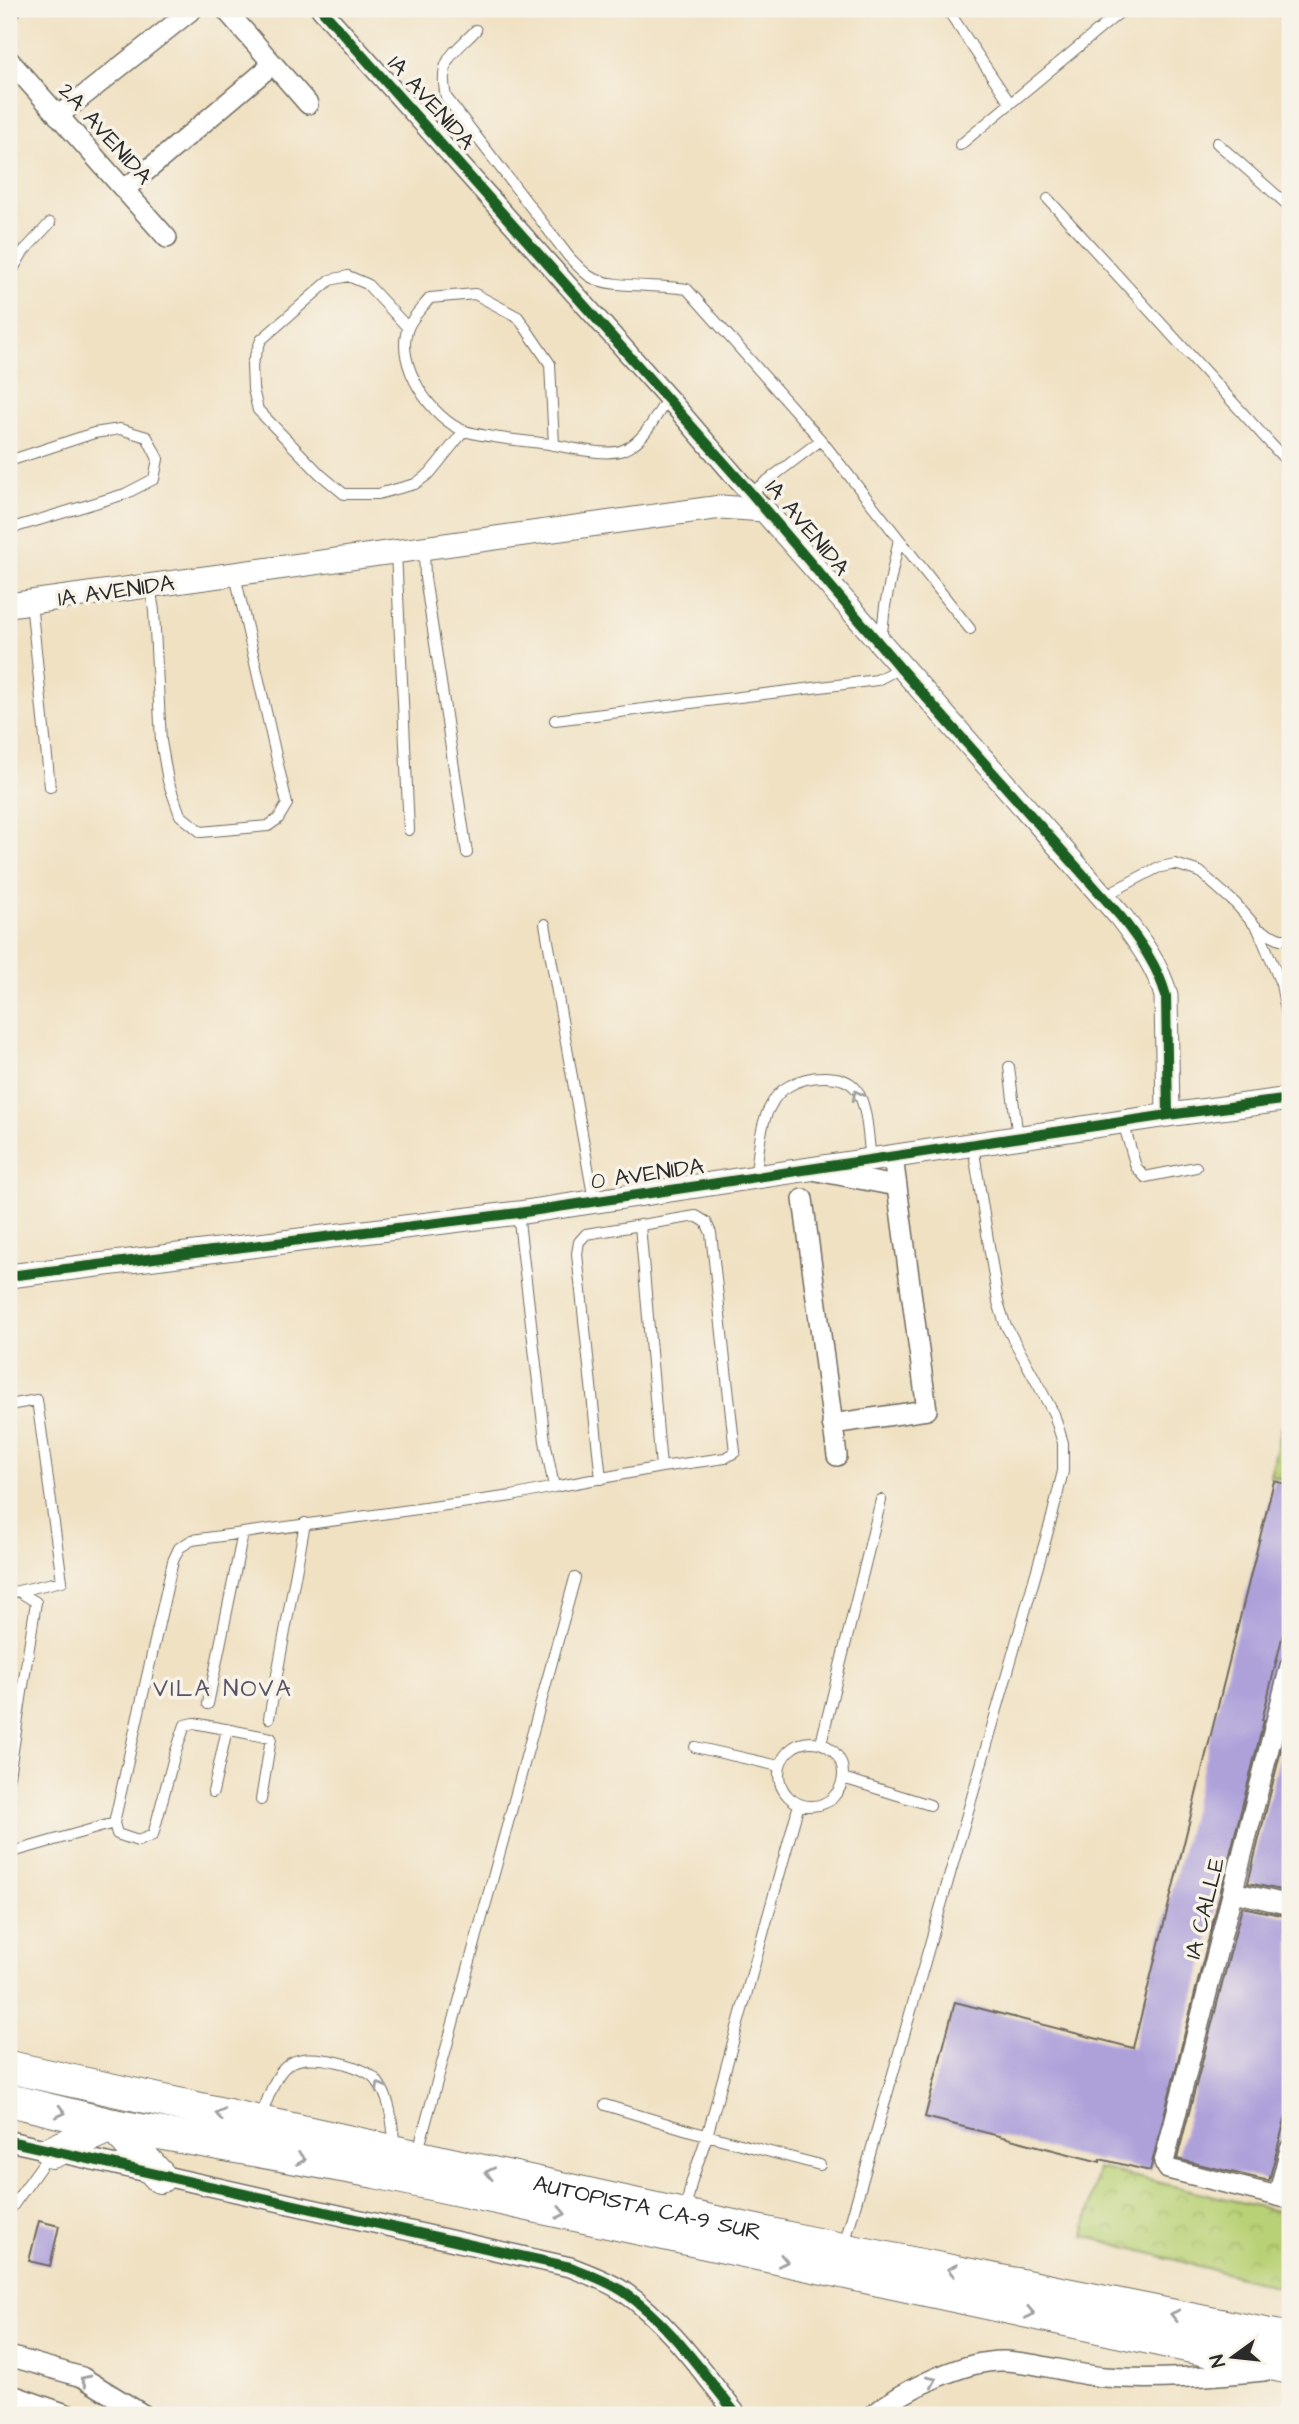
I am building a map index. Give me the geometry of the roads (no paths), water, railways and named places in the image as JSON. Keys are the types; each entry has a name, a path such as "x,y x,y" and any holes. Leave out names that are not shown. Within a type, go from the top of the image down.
{"highway":[{"name":"AUTOPISTA CA-9 SUR","path":"9,2067 684,2215 1290,2339"},
{"name":"AUTOPISTA CA-9 SUR","path":"9,2100 113,2125 375,2172 1290,2368"},
{"path":"52,2152 113,2125 160,2177"}],"street":[{"path":"58,116 194,9"},
{"path":"225,9 308,104"},
{"name":"1A AVENIDA","path":"321,9 668,398 1145,948 1161,979 1168,1018 1168,1115"},
{"name":"2A AVENIDA","path":"9,60 167,238"},
{"path":"124,190 273,64"},
{"name":"1A AVENIDA","path":"20,603 758,502"},
{"name":"0 AVENIDA","path":"9,1276 518,1213 1290,1099"},
{"path":"832,1424 927,1410 896,1185 882,1159"},
{"path":"813,1170 896,1185"},
{"path":"803,1199 837,1456"},
{"name":"1A CALLE","path":"1284,2198 1168,2169 1164,2162 1233,1892 1283,1722 1290,1666"},
{"path":"1233,1892 1290,1905"},
{"path":"9,2141 570,2267 623,2291 647,2311 737,2415"},
{"path":"1284,2198 1290,2149"},
{"path":"9,2356 82,2377 144,2415"},
{"path":"873,2415 908,2391 950,2373 1003,2361 1103,2376 1174,2379 1290,2368"},
{"path":"9,2394 69,2415"}],"lane":[{"path":"947,9 1010,103"},
{"path":"960,145 1124,9"},
{"path":"476,30 446,61 442,77 446,97 569,257 591,278 645,287 668,285 687,289 821,440 970,629"},
{"path":"1217,144 1290,207"},
{"path":"1048,199 1290,465"},
{"path":"9,276 23,251 50,223"},
{"path":"408,328 367,284 348,276 330,280 261,340 252,364 253,389 258,410 320,474 345,494 378,494 415,484 430,473 464,431"},
{"path":"554,445 550,365 517,317 475,294 430,298 408,328 406,358 415,385 440,416 464,431 595,452 622,451 642,438 668,398"},
{"path":"9,461 94,433 120,429 147,437 158,459 154,479 125,494 9,529"},
{"path":"758,502 821,440"},
{"path":"881,645 885,606 899,539"},
{"path":"424,548 425,579 467,853"},
{"path":"396,552 409,830"},
{"path":"150,586 154,611 161,740 168,780 180,815 201,832 268,826 278,819 287,804 235,574"},
{"path":"20,603 50,787"},
{"path":"555,720 877,680 901,667"},
{"path":"1103,897 1157,868 1174,864 1200,872 1236,904 1258,929 1281,984 1287,1016"},
{"path":"545,924 594,1202"},
{"path":"1258,929 1280,939 1290,939"},
{"path":"1009,1068 1018,1138"},
{"path":"755,1179 769,1107 779,1093 801,1081 837,1078 849,1081 858,1092 882,1159"},
{"path":"1123,1122 1136,1167 1145,1177 1196,1167"},
{"path":"843,2248 1063,1472 1063,1443 1054,1414 1005,1324 998,1302 973,1145"},
{"path":"518,1213 545,1441 554,1487"},
{"path":"261,1800 271,1738 194,1723 186,1724 153,1835 138,1840 117,1834 114,1823 173,1561 179,1548 192,1540 512,1496 554,1487 601,1479 661,1467 725,1458 735,1452 711,1233 706,1222 696,1216 586,1234 579,1242 577,1254 601,1479"},
{"path":"640,1225 661,1467"},
{"path":"9,1405 37,1400 62,1581 13,1592"},
{"path":"821,1743 881,1500"},
{"path":"269,1718 305,1523"},
{"path":"208,1704 243,1533"},
{"path":"406,2155 575,1578"},
{"path":"9,1776 36,1602 13,1592"},
{"path":"213,1792 227,1729"},
{"path":"804,1741 821,1743 834,1751 841,1763 843,1777 838,1791 828,1801 814,1806 799,1804 786,1795 778,1779 779,1766 789,1749 804,1741"},
{"path":"695,1747 779,1766"},
{"path":"843,1777 930,1805"},
{"path":"684,2215 799,1804"},
{"path":"9,1853 114,1823"},
{"path":"258,2122 276,2076 292,2060 319,2058 350,2065 376,2078 389,2102 406,2155"},
{"path":"605,2105 707,2136 820,2165"},
{"path":"9,2211 52,2152"}],"district":[{"name":"VILA NOVA","path":"223,1688"}]}
